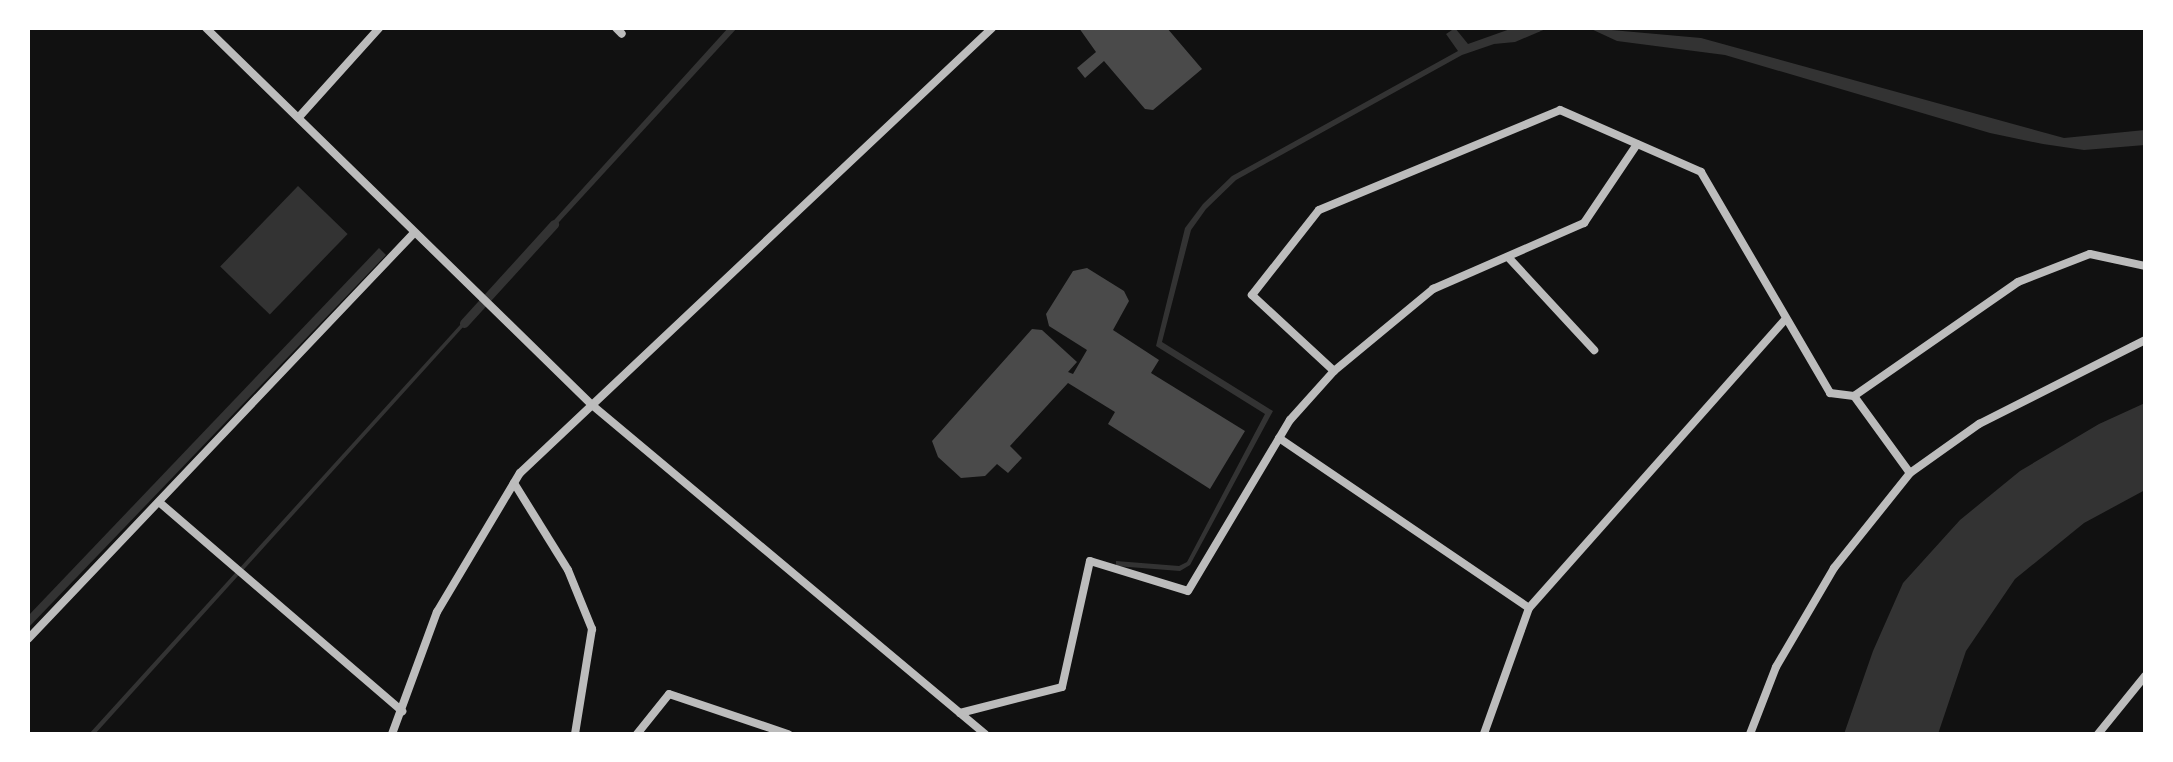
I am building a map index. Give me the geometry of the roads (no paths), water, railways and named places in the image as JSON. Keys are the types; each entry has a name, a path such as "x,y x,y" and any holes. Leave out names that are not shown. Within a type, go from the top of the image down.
{"street":[{"path":"206,28 592,405 980,732"},
{"path":"299,117 379,28"},
{"path":"392,734 437,612 520,473 992,28"},
{"path":"1334,371 1252,295 1319,210 1560,110 1701,172 1830,393 1854,396 2018,282 2090,254 2145,266"},
{"path":"960,713 1062,687 1090,561 1188,591 1290,420 1334,371 1433,289 1584,223 1637,144"},
{"path":"28,639 414,233"},
{"path":"1508,257 1594,350"},
{"path":"1484,734 1529,608 1786,319"},
{"path":"1750,734 1776,667 1834,568 1910,473 1979,424 2145,340"},
{"path":"1854,396 1910,473"},
{"path":"1279,438 1529,608"},
{"path":"514,483 568,570 592,629 575,734"},
{"path":"159,502 402,711"},
{"path":"2098,734 2145,676"},
{"path":"637,734 669,694 788,734"}],"waterway":[{"path":"464,323 554,224"}]}
